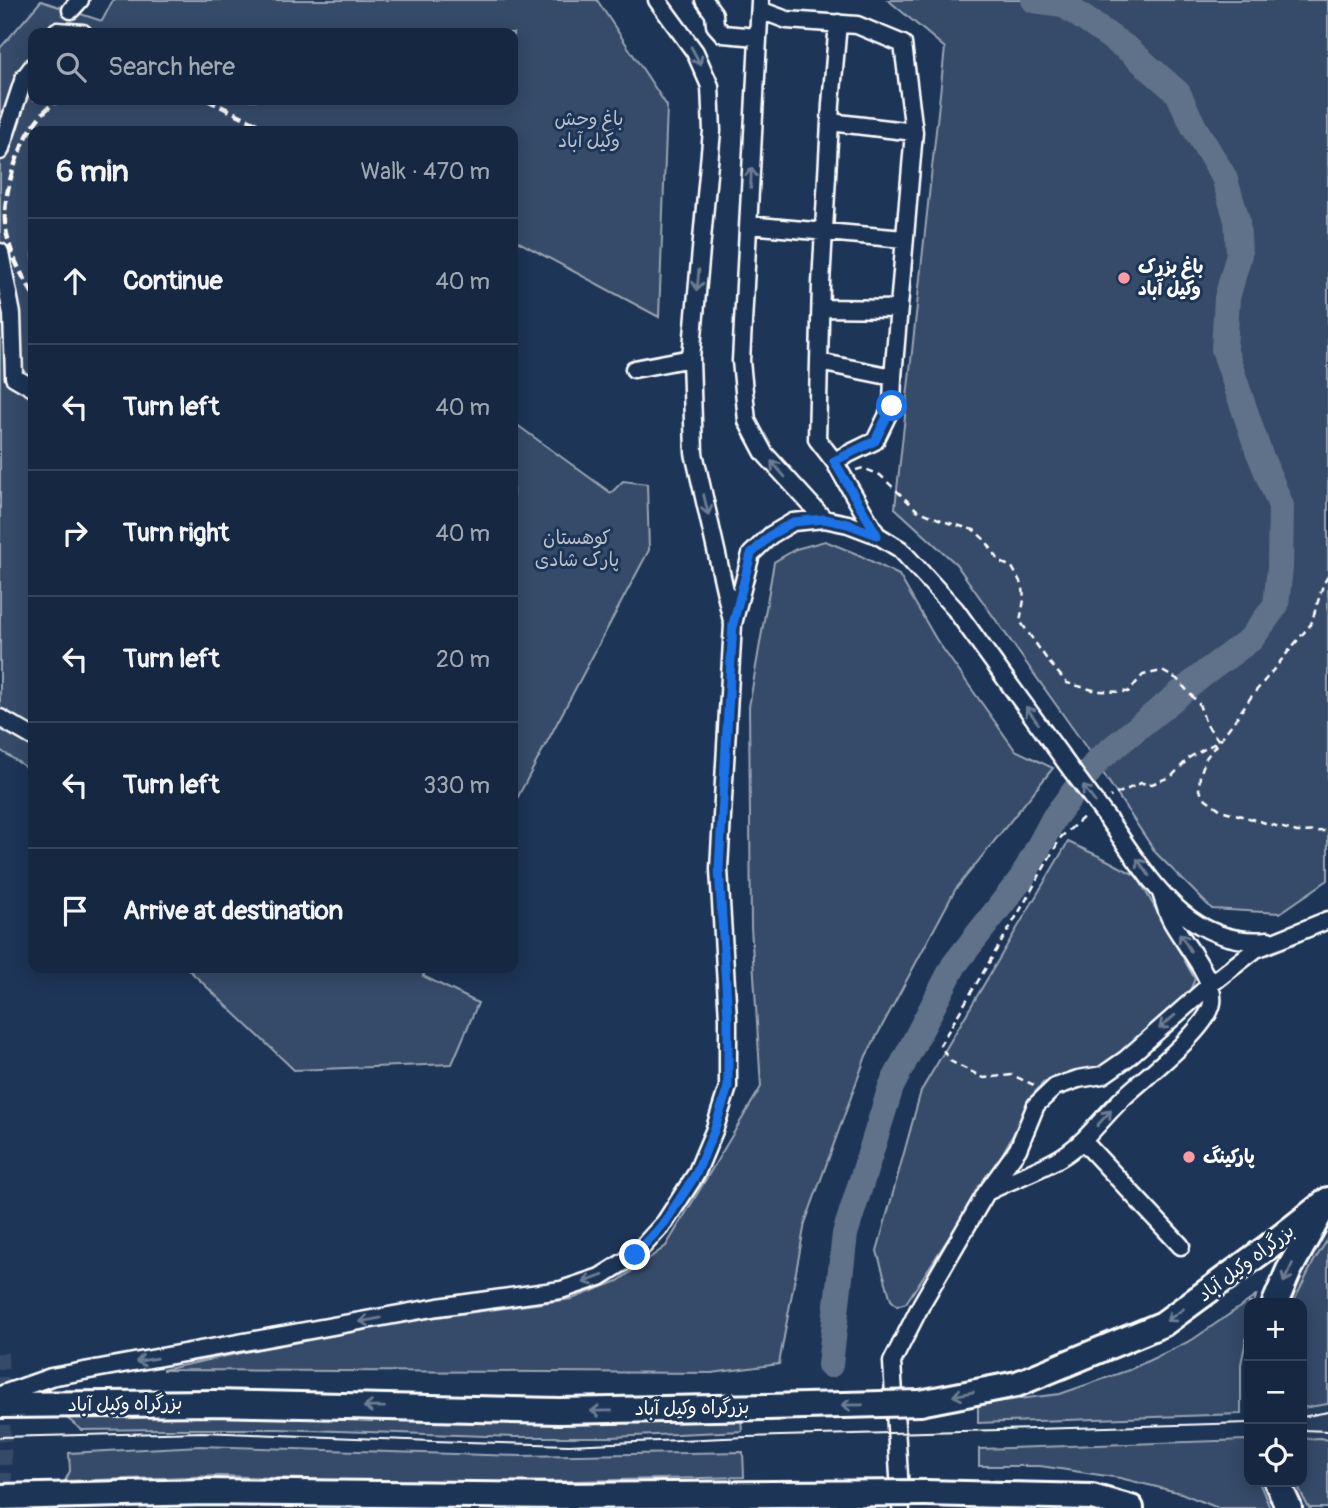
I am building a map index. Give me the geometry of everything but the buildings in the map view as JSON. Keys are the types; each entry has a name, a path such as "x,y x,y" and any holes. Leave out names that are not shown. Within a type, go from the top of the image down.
{"highway":[{"path":"1277,1298 1289,1270 1328,1200"},
{"name":"بزرگراه وکیل آباد","path":"0,1405 214,1403 559,1412 920,1403 1017,1384 1163,1324 1328,1200"},
{"path":"1279,1487 1289,1508"},
{"path":"0,1497 206,1492 562,1496 988,1493 1092,1497 1131,1508"},
{"path":"988,1493 1044,1508"}],"street":[{"path":"69,0 71,10 80,0"},
{"path":"657,0 695,52 710,86 712,131 691,358 694,453 733,624"},
{"path":"704,0 712,11 715,25 723,34 757,37"},
{"path":"824,519 764,453 747,421 741,361 760,5 787,20 857,25 903,44 914,132 892,406 875,441 838,468"},
{"path":"838,23 824,231 817,439 838,468 877,535"},
{"path":"0,151 28,73"},
{"path":"830,122 914,132"},
{"path":"749,225 904,239"},
{"path":"0,252 12,313 14,377 28,385"},
{"path":"821,308 899,309"},
{"path":"634,369 691,358"},
{"path":"819,362 893,377"},
{"path":"0,1395 51,1377 438,1307 561,1290 600,1277 635,1255 665,1222 696,1174 728,1087 728,1018 719,869 733,624 751,554 771,535 793,522 824,519 848,524 877,535 900,549 955,609 1161,893 1182,914 1227,937 1251,941 1281,938"},
{"path":"0,718 28,734"},
{"path":"986,1193 1065,1155 1083,1141 1123,1098 1188,1039 1206,1018 1212,1003 1211,984 1170,918 1161,893"},
{"path":"901,1508 891,1362 986,1193 1018,1149 1036,1105 1055,1087 1104,1074 1126,1059 1211,984 1256,950 1328,920"},
{"path":"1083,1141 1181,1246"},
{"path":"1018,1149 1025,1164 1042,1167"}],"path":[{"path":"838,468 863,468 880,475 917,510 946,523 974,530 986,541 1000,562 1012,568 1023,587 1024,600 1020,621 1067,683 1097,691 1128,692 1143,675 1163,671 1177,679 1199,704 1206,724 1219,741"},
{"path":"1328,576 1322,584 1311,624 1258,688 1206,758 1200,775 1199,790 1206,799 1222,810 1297,832 1328,831"},
{"path":"1102,800 1141,783 1153,784 1172,776 1191,757 1219,741"},
{"path":"1033,1084 1012,1075 984,1078 950,1061 940,1045 1060,837 1092,809"}],"shaded area":[{"path":"1328,1226 1328,1508 1303,1508 1290,1487 1307,1487 1307,1298 1288,1298"}],"green space":[{"name":"باغ وحش وکیل آباد","path":"113,0 597,0 667,106 659,317 518,242 518,126 28,126 28,769 0,750 0,48 41,1 102,21"},
{"name":"باغ بزرک وکیل آباد","path":"888,0 1328,0 1328,880 1280,913 1212,909 1156,853 1081,740 956,564 895,508 945,48"},
{"name":"کوهستان پارک شادی","path":"518,426 611,493 623,481 647,484 649,550 518,797"},
{"path":"825,541 899,575 936,639 1015,750 1053,768 955,890 866,1056 805,1223 779,1364 712,1373 162,1370 356,1328 572,1299 618,1281 666,1246 761,1087 751,927 749,707 774,562 796,549"},
{"path":"1068,842 1137,876 1195,979 1188,995 1108,1066 1043,1083 1031,1097 994,1169 906,1303 897,1306 891,1300 877,1251 921,1091"},
{"path":"192,973 424,973 423,976 478,1003 452,1064 294,1070"},
{"path":"1328,1239 1328,1404 1307,1407 1307,1298 1296,1298"},
{"path":"1244,1304 1241,1414 978,1423 978,1404 1060,1394 1129,1370 1192,1340"},
{"path":"54,1408 740,1408 742,1431 612,1437 516,1437 278,1429 82,1430"},
{"path":"1307,1439 1328,1440 1328,1508 1309,1508 1298,1487 1307,1487"},
{"path":"1244,1440 1244,1487 1261,1487 1270,1508 1218,1508 1181,1493 1120,1478 1040,1466 979,1466 979,1449"},
{"path":"200,1446 521,1456 743,1452 744,1477 447,1484 219,1476 65,1481 70,1471 69,1453"}],"waterway":[{"path":"830,1365 845,1234 891,1087 954,965 1022,878 1054,818 1098,760 1251,639 1276,605 1281,506 1258,450 1224,349 1227,298 1239,254 1237,220 1224,177 1194,127 1178,93 1129,50 1063,4 1034,0"}],"tunnel":[{"path":"0,1353 5,1506"}],"tram line":[{"path":"1307,1416 1328,1412"},
{"path":"0,1437 203,1432 569,1445 747,1437 1244,1423"},
{"path":"1307,1430 1328,1431"}],"railway":[{"path":"33,126 52,105"},
{"path":"218,105 262,126"},
{"path":"28,134 9,183 5,216 10,248 28,285"}],"place":[{"name":"باغ بزرک وکیل آباد","path":"1124,278"},
{"name":"پارکینگ","path":"1189,1157"}],"route":[{"path":"635,1255 665,1222 696,1174 728,1087 728,1018 719,869 733,624 751,554 771,535 793,522 824,519 848,524 877,535 834,461 875,441 892,406"}]}
